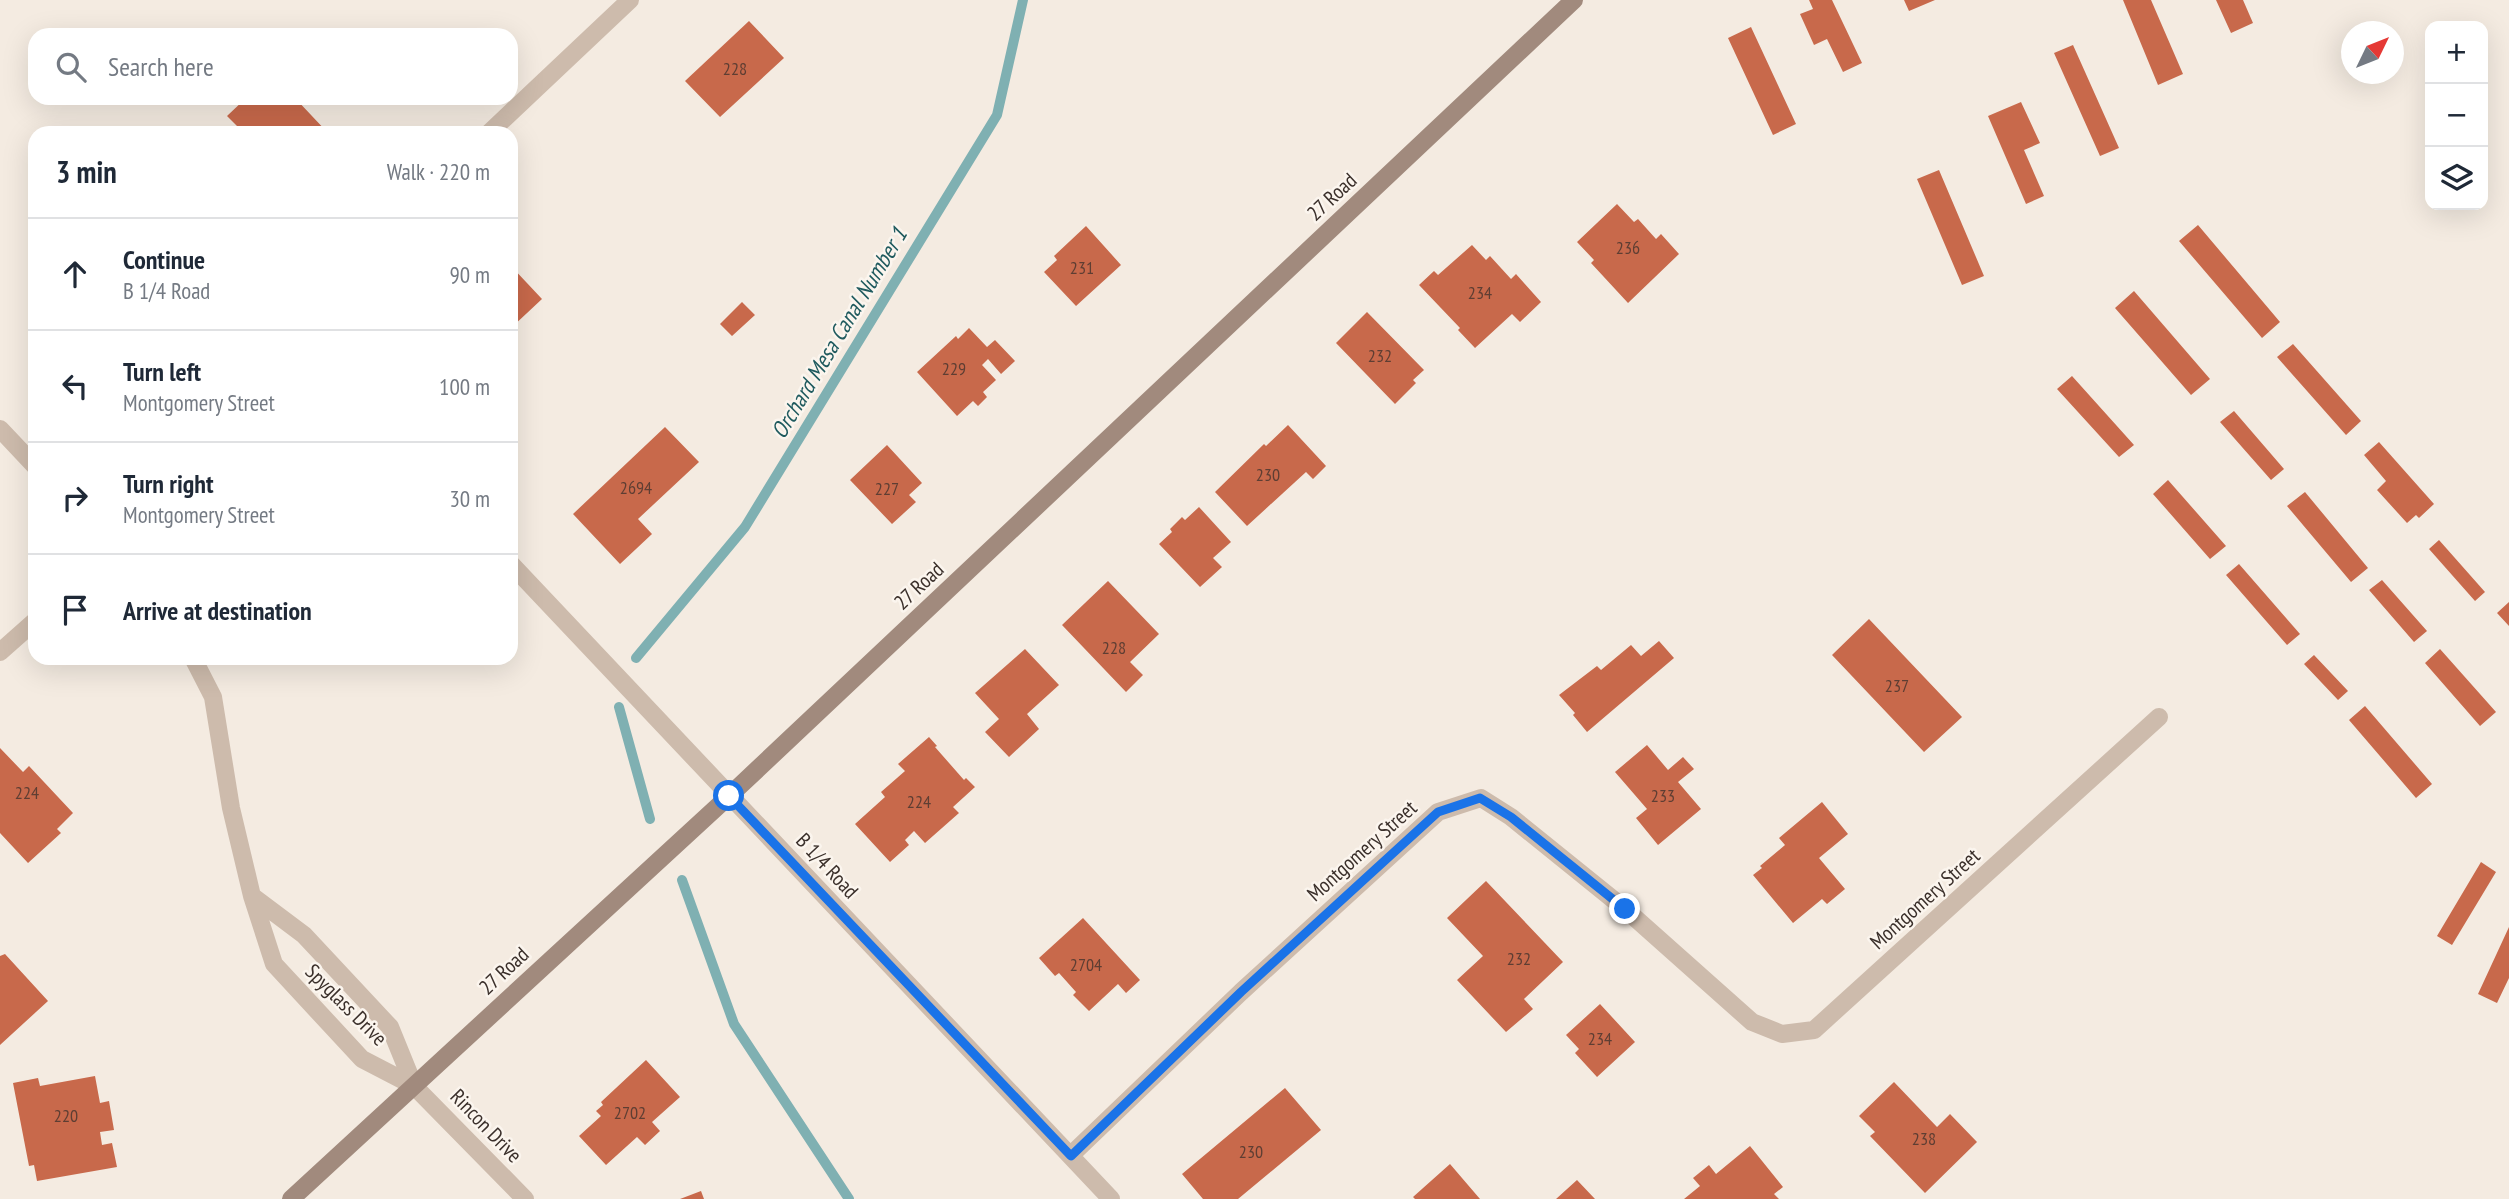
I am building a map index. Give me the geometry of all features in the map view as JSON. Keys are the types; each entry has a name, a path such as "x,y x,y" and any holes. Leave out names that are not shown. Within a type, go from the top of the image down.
{"street":[{"path":"496,126 630,0"},
{"name":"27 Road","path":"290,1199 729,796 1574,0"},
{"path":"0,429 28,459"},
{"name":"B 1/4 Road","path":"518,571 1111,1199"},
{"path":"0,653 28,627"},
{"name":"Spyglass Drive","path":"197,665 213,697 232,808 252,896 274,964 362,1059 414,1086"},
{"name":"Montgomery Street","path":"1071,1156 1241,992 1438,812 1480,798 1511,817 1625,909 1752,1022 1782,1034 1814,1030 2159,718"},
{"name":"Spyglass Drive","path":"252,896 304,935 390,1027 414,1086"},
{"name":"Rincon Drive","path":"414,1086 525,1199"}],"building":[{"path":"1809,0 1832,0 1862,63 1843,72 1827,39 1814,45 1800,14 1813,9"},
{"path":"1904,0 1935,0 1909,11"},
{"path":"2123,0 2151,0 2183,74 2158,85"},
{"path":"2216,0 2243,0 2253,23 2231,33"},
{"path":"749,21 784,58 720,117 685,81"},
{"path":"1751,27 1796,124 1773,135 1728,38"},
{"path":"2073,45 2119,148 2100,156 2054,53"},
{"path":"2021,102 2040,143 2024,150 2044,196 2026,204 1988,116"},
{"path":"239,105 302,105 321,126 237,126 227,116"},
{"path":"1939,170 1984,276 1962,285 1917,179"},
{"path":"1617,204 1634,222 1638,219 1656,239 1661,234 1679,254 1628,303 1591,263 1594,260 1577,242"},
{"path":"2198,225 2280,322 2262,338 2179,241"},
{"path":"1086,226 1121,265 1076,306 1044,272 1057,260 1054,256"},
{"path":"1472,245 1486,260 1490,256 1511,279 1516,274 1541,302 1520,322 1512,314 1475,348 1419,285 1434,271 1438,275"},
{"path":"518,273 542,299 518,321"},
{"path":"2134,291 2210,379 2191,395 2115,308"},
{"path":"742,302 755,315 732,336 720,324"},
{"path":"1367,312 1424,370 1413,380 1416,383 1395,404 1336,343"},
{"path":"969,328 987,347 995,340 1015,361 1001,374 988,359 982,365 996,380 983,392 987,397 978,406 973,401 957,416 917,372 956,336 958,339"},
{"path":"2293,344 2361,421 2346,435 2277,357"},
{"path":"2072,376 2134,445 2119,457 2057,389"},
{"path":"2234,411 2284,469 2271,480 2220,422"},
{"path":"1288,425 1326,466 1313,479 1306,472 1247,526 1215,492 1264,444 1266,446"},
{"path":"665,427 699,462 638,519 652,534 620,564 573,514"},
{"path":"2379,442 2434,504 2419,518 2416,515 2407,523 2377,490 2386,481 2364,455"},
{"path":"887,445 922,483 909,495 916,502 892,524 850,480"},
{"path":"2168,480 2226,546 2210,559 2153,494"},
{"path":"2305,492 2368,568 2351,582 2287,506"},
{"path":"1199,507 1231,542 1213,558 1222,567 1200,587 1159,544 1172,532 1170,529 1182,517 1185,520"},
{"path":"2439,540 2485,592 2475,601 2429,549"},
{"path":"2239,564 2300,634 2287,645 2226,575"},
{"path":"2382,580 2427,631 2414,642 2369,590"},
{"path":"1108,581 1159,634 1130,662 1143,675 1126,692 1062,625"},
{"path":"2509,602 2509,626 2497,613"},
{"path":"1869,619 1962,717 1924,752 1832,655"},
{"path":"1659,641 1674,658 1587,732 1559,695 1597,666 1601,670 1631,645 1641,656"},
{"path":"1025,649 1059,685 1027,714 1039,729 1009,757 985,732 999,719 975,693"},
{"path":"2440,649 2496,712 2480,726 2425,663"},
{"path":"2314,655 2348,691 2338,700 2304,664"},
{"path":"2365,706 2432,784 2416,798 2349,720"},
{"path":"929,737 964,780 966,778 975,787 953,807 959,813 925,843 914,831 905,840 909,845 890,862 855,824 885,797 881,792 905,771 898,764"},
{"path":"1647,745 1668,770 1683,757 1694,769 1678,782 1701,809 1658,845 1636,818 1647,809 1615,772"},
{"path":"0,748 23,772 29,766 73,813 57,829 61,833 28,863 0,833"},
{"path":"1822,802 1848,834 1819,858 1845,889 1827,904 1822,899 1793,923 1753,875 1785,845 1779,838"},
{"path":"2481,862 2496,872 2452,945 2437,936"},
{"path":"1486,881 1563,962 1524,999 1533,1009 1506,1032 1457,980 1483,956 1447,918"},
{"path":"1083,918 1140,980 1126,993 1118,984 1089,1011 1073,995 1076,992 1059,973 1055,976 1039,958"},
{"path":"2509,927 2509,978 2497,1003 2478,994"},
{"path":"5,954 48,1001 0,1045 0,956"},
{"path":"1600,1004 1635,1042 1597,1077 1575,1053 1579,1049 1566,1035"},
{"path":"646,1060 680,1097 652,1122 660,1131 645,1145 637,1137 606,1165 579,1136 601,1116 596,1111 603,1105 601,1102"},
{"path":"95,1076 100,1103 109,1101 114,1130 100,1132 102,1145 112,1143 117,1167 37,1181 34,1165 29,1166 13,1083 38,1078 40,1086"},
{"path":"1894,1082 1937,1127 1950,1114 1977,1142 1925,1193 1870,1136 1875,1132 1859,1116"},
{"path":"1285,1088 1321,1130 1238,1199 1203,1199 1182,1174"},
{"path":"1750,1146 1783,1187 1774,1194 1779,1199 1684,1199 1700,1186 1693,1178 1709,1165 1716,1174"},
{"path":"1450,1164 1480,1199 1413,1197"},
{"path":"1577,1180 1595,1199 1556,1199"},
{"path":"701,1191 704,1199 680,1199"}],"waterway":[{"name":"Orchard Mesa Canal Number 1","path":"636,658 745,527 997,115 1023,0"},
{"name":"Orchard Mesa Canal Number 1","path":"619,707 650,819"},
{"name":"Orchard Mesa Canal Number 1","path":"682,880 734,1024 849,1199"}],"route":[{"path":"729,796 1071,1156 1241,992 1438,812 1480,798 1511,817 1625,909"}]}
